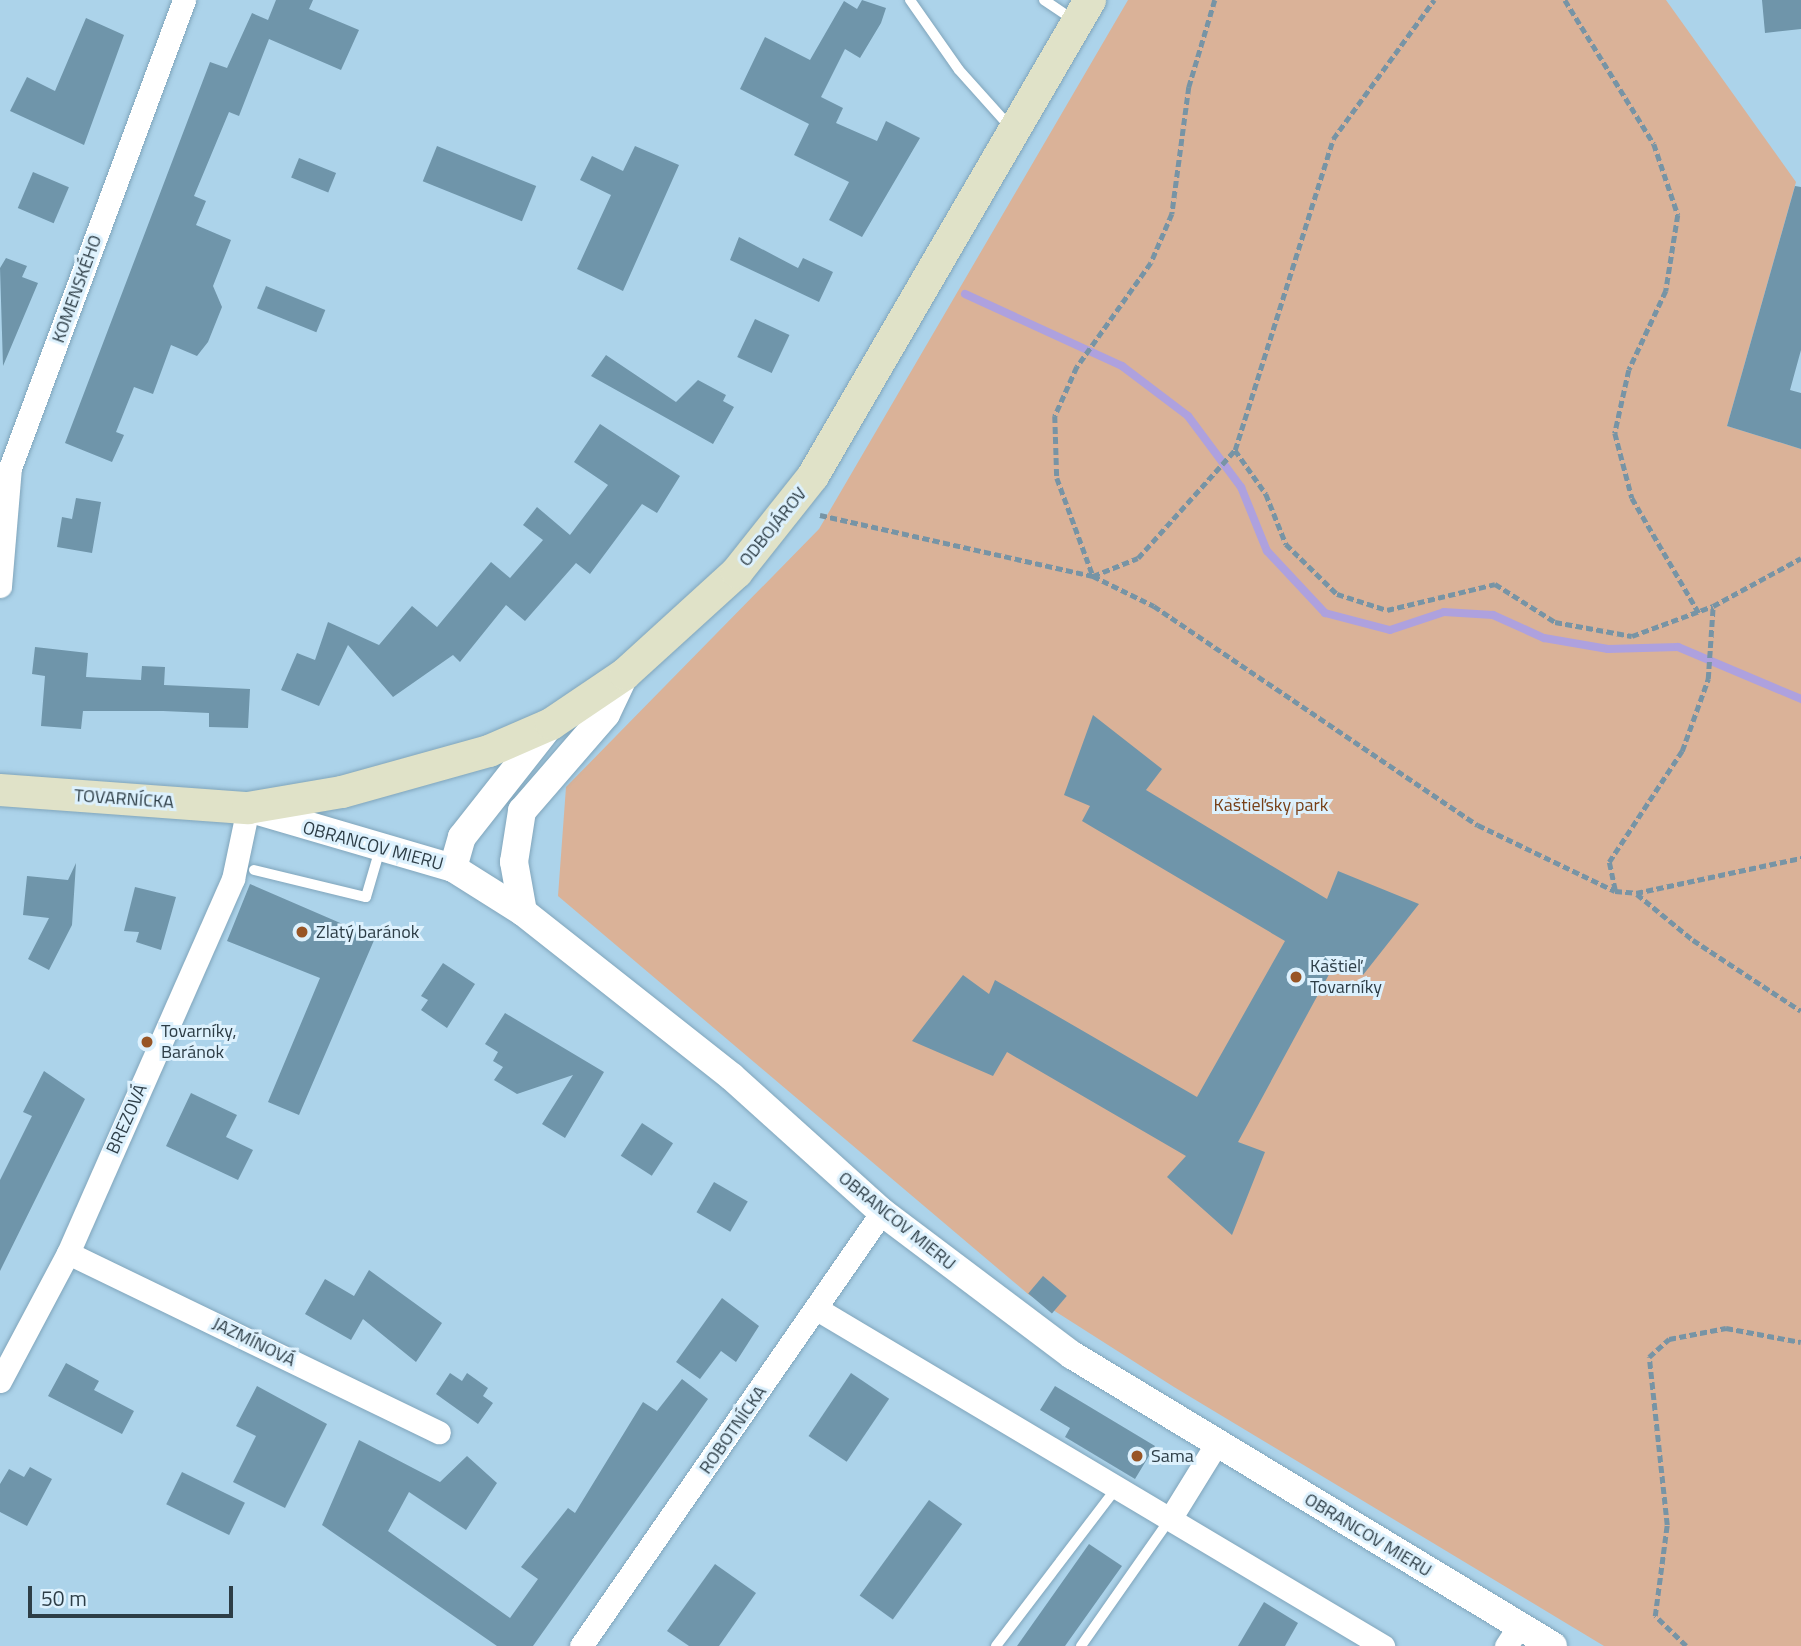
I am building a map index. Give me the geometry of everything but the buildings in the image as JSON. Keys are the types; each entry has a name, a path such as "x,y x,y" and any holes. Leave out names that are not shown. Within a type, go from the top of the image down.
{"main road":[{"name":"ODBOJÁROV","path":"248,808 433,771 551,724 625,674 737,572 813,476 1084,11"},
{"name":"TOVARNÍCKA","path":"0,790 248,808"}],"street":[{"name":"KOMENSKÉHO","path":"0,586 10,468 184,0"},
{"path":"523,912 514,862 522,811 606,714 625,674"},
{"path":"453,867 462,837 551,724"},
{"name":"OBRANCOV MIERU","path":"248,808 453,867 523,912 732,1077 882,1212 1072,1355 1217,1443 1512,1636 1553,1646"},
{"name":"BREZOVÁ","path":"0,1381 68,1253 233,879 248,808"},
{"name":"ROBOTNÍCKA","path":"581,1646 882,1212"},
{"name":"JAZMÍNOVÁ","path":"68,1253 439,1432"},
{"path":"817,1309 1383,1646"},
{"path":"1170,1519 1217,1443"}],"lane":[{"path":"911,0 958,69 1014,131"},
{"path":"1044,0 1084,11"},
{"path":"254,870 366,897 380,848"},
{"path":"996,1646 1117,1487"},
{"path":"1081,1646 1170,1519"}],"path":[{"path":"1093,576 1067,511 1053,448 1055,416 1077,367 1150,263 1172,214 1189,87 1215,0"},
{"path":"1093,576 1138,558 1216,478 1235,450 1333,139 1434,0"},
{"path":"1565,0 1654,144 1678,215 1666,291 1629,370 1615,433 1632,498 1699,612"},
{"path":"1235,450 1266,494 1286,544 1337,594 1387,610 1495,584 1555,622 1632,636 1713,606 1801,558"},
{"path":"820,514 1093,576 1176,620 1478,825 1615,891 1636,893 1801,858"},
{"path":"1615,891 1609,862 1682,751 1708,679 1713,606"},
{"path":"1636,893 1693,940 1801,1010"},
{"path":"1686,1646 1655,1616 1667,1525 1649,1357 1669,1339 1726,1328 1801,1342"}],"green space":[{"name":"Kaštieľsky park","path":"1128,0 1666,0 1796,182 1727,426 1801,449 1801,1646 1604,1646 1174,1387 1028,1294 558,896 566,787 819,529"}],"waterway":[{"path":"965,294 1122,366 1188,416 1241,487 1267,551 1325,613 1390,630 1444,612 1493,615 1544,638 1608,649 1678,647 1801,699"}],"place":[{"name":"Zlatý baránok","path":"302,932"},
{"name":"Kaštieľ Tovarníky","path":"1296,977"},
{"name":"Tovarníky, Baránok","path":"147,1042"},
{"name":"Sama","path":"1137,1456"}]}
